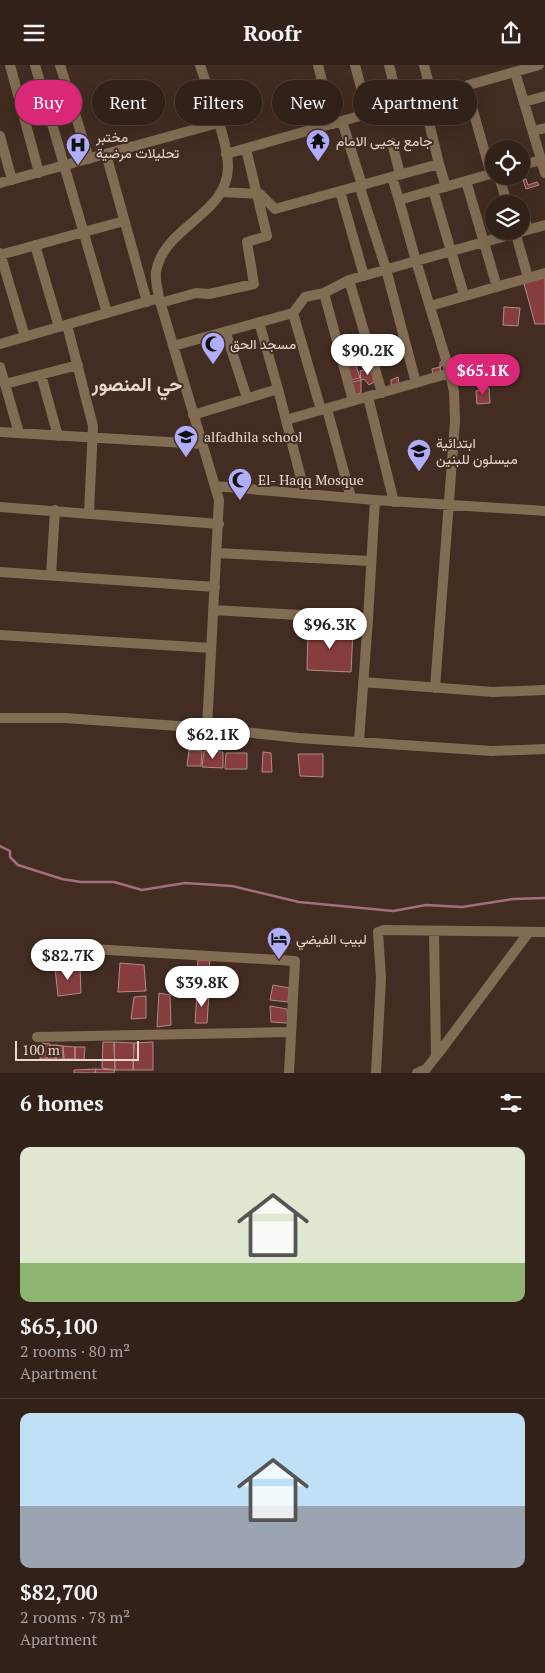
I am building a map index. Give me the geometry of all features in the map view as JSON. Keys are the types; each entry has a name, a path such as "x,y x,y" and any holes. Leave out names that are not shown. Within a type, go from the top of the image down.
{"street":[{"path":"10,65 39,173"},
{"path":"35,65 107,313"},
{"path":"60,65 89,159"},
{"path":"200,65 205,80"},
{"path":"318,65 323,80"},
{"path":"354,65 358,80"},
{"path":"389,65 393,80"},
{"path":"424,65 425,80"},
{"path":"477,83 533,66"},
{"path":"515,72 544,165 530,165"},
{"path":"524,102 545,96"},
{"path":"477,120 485,144"},
{"path":"0,183 211,125"},
{"path":"207,728 219,500 160,300 156,273 169,245 208,208 221,192 228,168 219,125"},
{"path":"226,154 328,125"},
{"path":"339,125 362,185 361,191 386,269 416,383"},
{"path":"432,125 439,164 446,187"},
{"path":"533,131 545,128"},
{"path":"0,136 12,180"},
{"path":"392,143 399,200 454,392 449,505 435,688"},
{"path":"0,344 147,302 196,293 209,294 254,285 247,242 266,236 246,149"},
{"path":"106,154 147,302"},
{"path":"221,192 260,194 275,209 439,164"},
{"path":"399,200 485,177"},
{"path":"466,181 497,287"},
{"path":"433,190 464,295"},
{"path":"340,191 364,276"},
{"path":"25,337 0,254 124,221"},
{"path":"530,228 545,225"},
{"path":"173,346 226,333 293,313 305,297 324,293 349,280 490,240"},
{"path":"517,240 528,279"},
{"path":"35,245 78,365 93,426 88,513"},
{"path":"430,306 545,273"},
{"path":"349,280 382,393"},
{"path":"324,293 353,401"},
{"path":"293,313 351,498"},
{"path":"259,322 306,494"},
{"path":"226,333 247,398"},
{"path":"5,384 78,365"},
{"path":"0,367 19,433"},
{"path":"286,420 450,373"},
{"path":"41,375 58,436"},
{"path":"193,415 278,389"},
{"path":"368,397 394,502"},
{"path":"0,432 202,444"},
{"path":"215,486 394,502 545,511"},
{"path":"359,741 374,500"},
{"path":"0,507 219,524"},
{"path":"51,575 55,510"},
{"path":"217,553 370,561"},
{"path":"0,572 215,587"},
{"path":"213,610 368,619"},
{"path":"0,635 211,648"},
{"path":"363,682 493,692 545,691"},
{"path":"0,718 65,719 207,728 299,738 492,751 545,749"},
{"path":"376,1073 381,978 378,932 384,930 545,932"},
{"path":"434,931 436,1056"},
{"path":"417,1073 426,1069 529,932"},
{"path":"59,947 295,961 289,1073"},
{"path":"37,1037 291,1032"}],"building":[{"path":"537,182 539,185 526,189 525,185"},
{"path":"545,275 545,324 535,324 523,280"},
{"path":"504,307 520,308 518,326 503,325"},
{"path":"351,362 355,362 360,378 351,380 347,369"},
{"path":"440,362 444,362 440,368 441,373 433,375 432,369 440,367"},
{"path":"373,368 376,381 369,385 364,379 361,380 360,371"},
{"path":"398,377 399,384 391,385 391,380"},
{"path":"361,380 361,393 355,395 352,382"},
{"path":"489,388 490,403 477,404 476,391"},
{"path":"308,629 353,631 351,672 307,670"},
{"path":"189,750 202,751 201,766 187,766"},
{"path":"204,751 223,752 223,768 202,767"},
{"path":"263,752 271,753 272,772 262,772"},
{"path":"226,753 247,753 247,769 225,769"},
{"path":"298,754 323,754 323,777 300,776"},
{"path":"198,960 210,960 207,990 196,988"},
{"path":"120,963 144,965 146,991 118,992"},
{"path":"55,968 80,968 81,993 58,996"},
{"path":"273,985 289,988 288,1002 270,1000"},
{"path":"159,993 170,995 171,1025 157,1027"},
{"path":"197,993 209,994 207,1023 195,1023"},
{"path":"146,996 146,1018 131,1019 134,997"},
{"path":"270,1006 287,1009 288,1023 271,1022"},
{"path":"103,1042 114,1042 115,1070 102,1068"},
{"path":"114,1042 134,1043 133,1070 115,1070"},
{"path":"153,1042 153,1070 133,1070 134,1043"},
{"path":"42,1043 50,1044 46,1059 40,1059"},
{"path":"50,1045 57,1045 55,1059 47,1059"},
{"path":"57,1045 63,1046 63,1059 56,1060"},
{"path":"63,1046 75,1047 75,1059 64,1059"},
{"path":"75,1047 85,1047 84,1060 75,1059"},
{"path":"96,1069 115,1070 114,1073 95,1073"},
{"path":"96,1069 95,1073 74,1073 74,1070"}],"waterway":[{"path":"0,846 10,851 10,857 18,865 62,879 81,882 114,882 142,890 185,883 232,886 299,902 393,911 426,905 462,907 513,899 545,898"}],"place":[{"name":"جامع يحيى الامام","path":"318,162"},
{"name":"مختبر تحليلات مرضية","path":"78,166"},
{"name":"مسجد الحق","path":"213,365"},
{"name":"alfadhila school","path":"186,458"},
{"name":"ابتدائية ميسلون للبنين","path":"419,472"},
{"name":"El- Haqq Mosque","path":"240,501"},
{"name":"لبيب الفيضي","path":"279,960"}],"district":[{"name":"حي المنصور","path":"137,384"}]}
